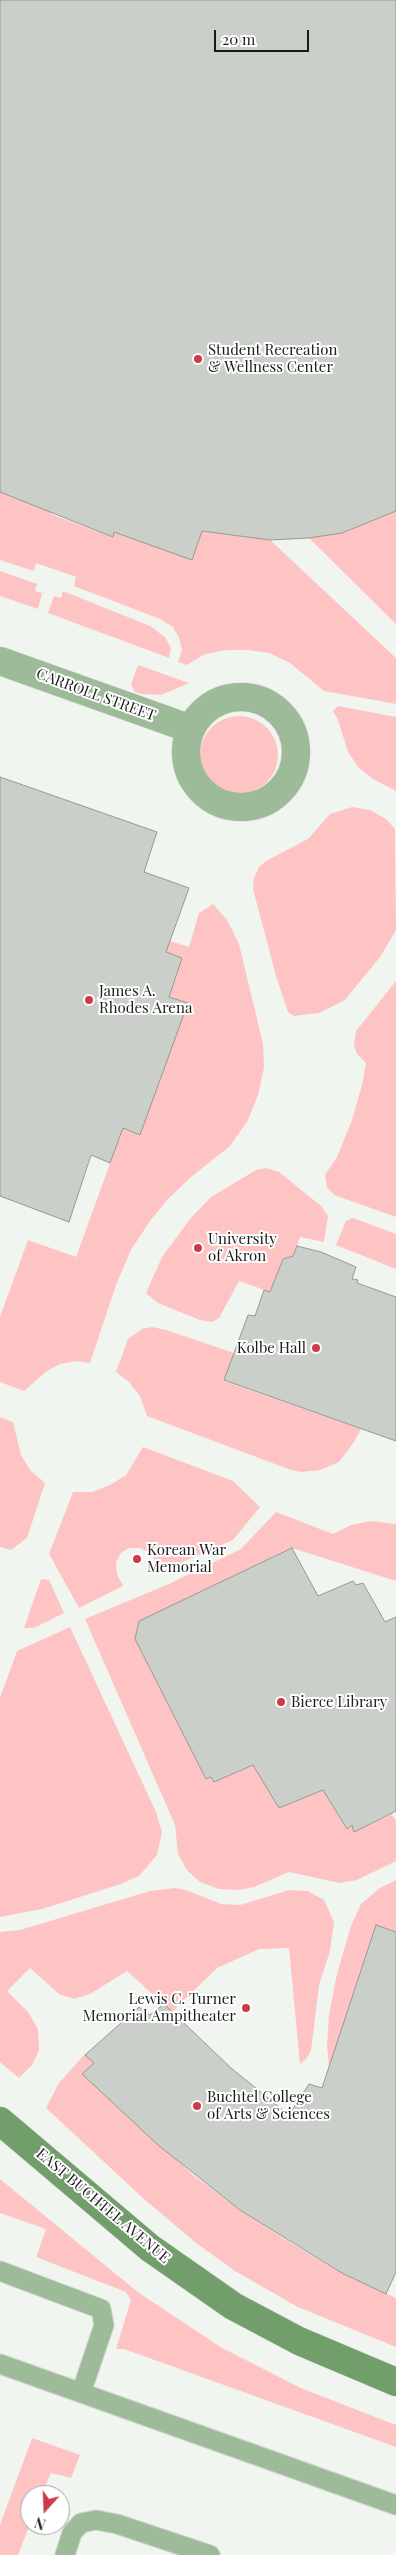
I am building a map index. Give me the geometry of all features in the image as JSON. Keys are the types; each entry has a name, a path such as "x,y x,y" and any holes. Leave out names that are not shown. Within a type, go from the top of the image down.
{"main road":[{"name":"EAST BUCHTEL AVENUE","path":"0,2121 150,2248 233,2306 299,2341 396,2382"}],"street":[{"name":"CARROLL STREET","path":"0,661 191,729"}],"lane":[{"path":"0,2271 101,2309 104,2325 81,2393"},
{"path":"0,2364 396,2505"},
{"path":"65,2555 72,2533 82,2523 96,2520 117,2524 210,2555"}],"shaded area":[{"path":"0,492 18,499 54,503 51,514 112,537 114,532 192,559 202,531 270,540 396,658 396,704 324,691 290,663 269,653 227,650 205,654 187,665 178,662 182,650 179,638 173,627 160,619 74,586 76,577 36,563 34,571 0,560"},
{"path":"396,511 396,624 309,538 342,533"},
{"path":"0,571 37,584 35,591 42,593 38,609 0,596"},
{"path":"63,591 150,626 165,637 171,648 169,658 48,613 54,596 61,598"},
{"path":"138,665 189,683 161,695 135,692 131,685"},
{"path":"338,706 396,717 396,791 373,779 358,767 348,752 338,720 333,711"},
{"path":"239,716 254,719 267,727 275,740 278,755 275,770 267,783 254,791 239,794 224,791 211,783 203,770 200,755 203,740 211,727 224,719"},
{"path":"352,807 370,810 386,819 395,829 396,930 380,957 345,1000 319,1013 294,1016 288,1012 276,976 253,889 254,878 259,867 266,861 308,839 330,814"},
{"path":"213,904 227,920 239,944 263,1044 264,1068 258,1095 248,1120 230,1146 191,1177 167,1200 150,1221 131,1250 116,1285 90,1363 77,1361 60,1364 47,1371 24,1391 0,1382 0,1317 28,1240 76,1257 123,1128 187,1003 169,997 182,959 166,952 170,941 189,947 199,913"},
{"path":"396,981 396,1217 334,1195 327,1187 325,1175 337,1157 352,1120 362,1085 366,1063 357,1054 354,1045 356,1031"},
{"path":"266,1168 279,1172 321,1206 328,1216 324,1242 300,1237 293,1256 283,1259 270,1292 239,1281 219,1318 212,1322 200,1320 158,1303 146,1293 162,1257 190,1219 211,1197 256,1170"},
{"path":"353,1218 396,1234 396,1269 336,1245 346,1221"},
{"path":"152,1327 234,1353 224,1381 361,1429 339,1462 320,1470 301,1472 291,1470 147,1416 140,1396 129,1382 116,1372 128,1339 142,1329"},
{"path":"0,1417 13,1422 21,1455 30,1470 45,1483 27,1538 11,1550 0,1547"},
{"path":"143,1447 233,1481 260,1507 233,1540 162,1571 150,1553 140,1548 129,1548 121,1553 116,1562 117,1574 123,1586 79,1608 49,1554 73,1492 92,1492 110,1485 126,1475"},
{"path":"276,1512 333,1534 351,1525 371,1521 396,1524 396,1581 292,1548 140,1621 135,1639 206,1779 211,1777 214,1782 253,1765 279,1808 323,1790 346,1828 352,1825 355,1831 392,1814 396,1821 396,1861 357,1880 340,1883 289,1872 254,1887 238,1890 219,1889 200,1882 187,1870 178,1854 175,1825 85,1619 169,1584 241,1549"},
{"path":"41,1579 49,1580 64,1613 34,1628 24,1628"},
{"path":"70,1627 156,1812 162,1832 157,1855 139,1876 121,1884 42,1909 0,1917 0,1698 17,1651"},
{"path":"396,1880 396,1932 376,1925 329,2067 327,2046 329,2015 337,1974 351,1926 361,1904 380,1888"},
{"path":"175,1888 186,1890 221,1904 240,1905 289,1890 308,1891 324,1900 334,1922 330,1951 319,1985 311,2051 306,2059 300,2064 289,1948 259,1949 217,1968 172,2012 127,1971 90,1994 74,1999 59,1994 30,1968 7,1991 28,2012 38,2029 39,2050 32,2065 19,2078 0,2062 0,1932 20,1930 150,1891"},
{"path":"85,2054 94,2063 83,2074 193,2175 240,2210 291,2243 342,2273 396,2298 396,2347 298,2307 235,2271 196,2243 144,2199 46,2108 59,2083"},
{"path":"0,2179 139,2293 222,2348 303,2389 396,2425 396,2447 124,2349 116,2349 131,2300 126,2292 36,2257 46,2229 0,2213"},
{"path":"32,2438 80,2455 71,2478 51,2473 46,2485 20,2485 20,2535 26,2535 18,2555 0,2555 0,2525"}],"building":[{"name":"Student Recreation & Wellness Center","path":"0,0 396,0 396,511 342,533 309,538 270,540 202,531 192,560 114,532 113,537 0,492"},
{"name":"James A. Rhodes Arena","path":"0,777 157,832 144,872 189,888 166,952 182,958 169,997 188,1003 140,1135 123,1128 110,1163 91,1155 69,1222 0,1196"},
{"name":"Kolbe Hall","path":"297,1246 321,1252 356,1267 352,1279 358,1280 357,1283 396,1297 396,1441 224,1380 248,1315 255,1316 264,1290 270,1292 283,1259 293,1256"},
{"name":"Bierce Library","path":"292,1548 318,1596 353,1581 356,1585 363,1583 385,1622 396,1617 396,1811 354,1832 352,1825 347,1829 323,1790 279,1808 253,1765 214,1782 211,1777 206,1779 135,1639 139,1621"},
{"name":"Buchtel College of Arts & Sciences","path":"376,1925 396,1932 396,2272 386,2294 342,2273 240,2210 158,2145 82,2074 94,2063 85,2055 139,2007 150,2015 164,2004 231,2068 289,2115 309,2084 322,2088"}],"place":[{"name":"Student Recreation & Wellness Center","path":"198,359"},
{"name":"James A. Rhodes Arena","path":"89,1000"},
{"name":"University of Akron","path":"198,1248"},
{"name":"Kolbe Hall","path":"316,1348"},
{"name":"Korean War Memorial","path":"137,1559"},
{"name":"Bierce Library","path":"281,1702"},
{"name":"Lewis C. Turner Memorial Ampitheater","path":"246,2008"},
{"name":"Buchtel College of Arts & Sciences","path":"197,2106"}]}
